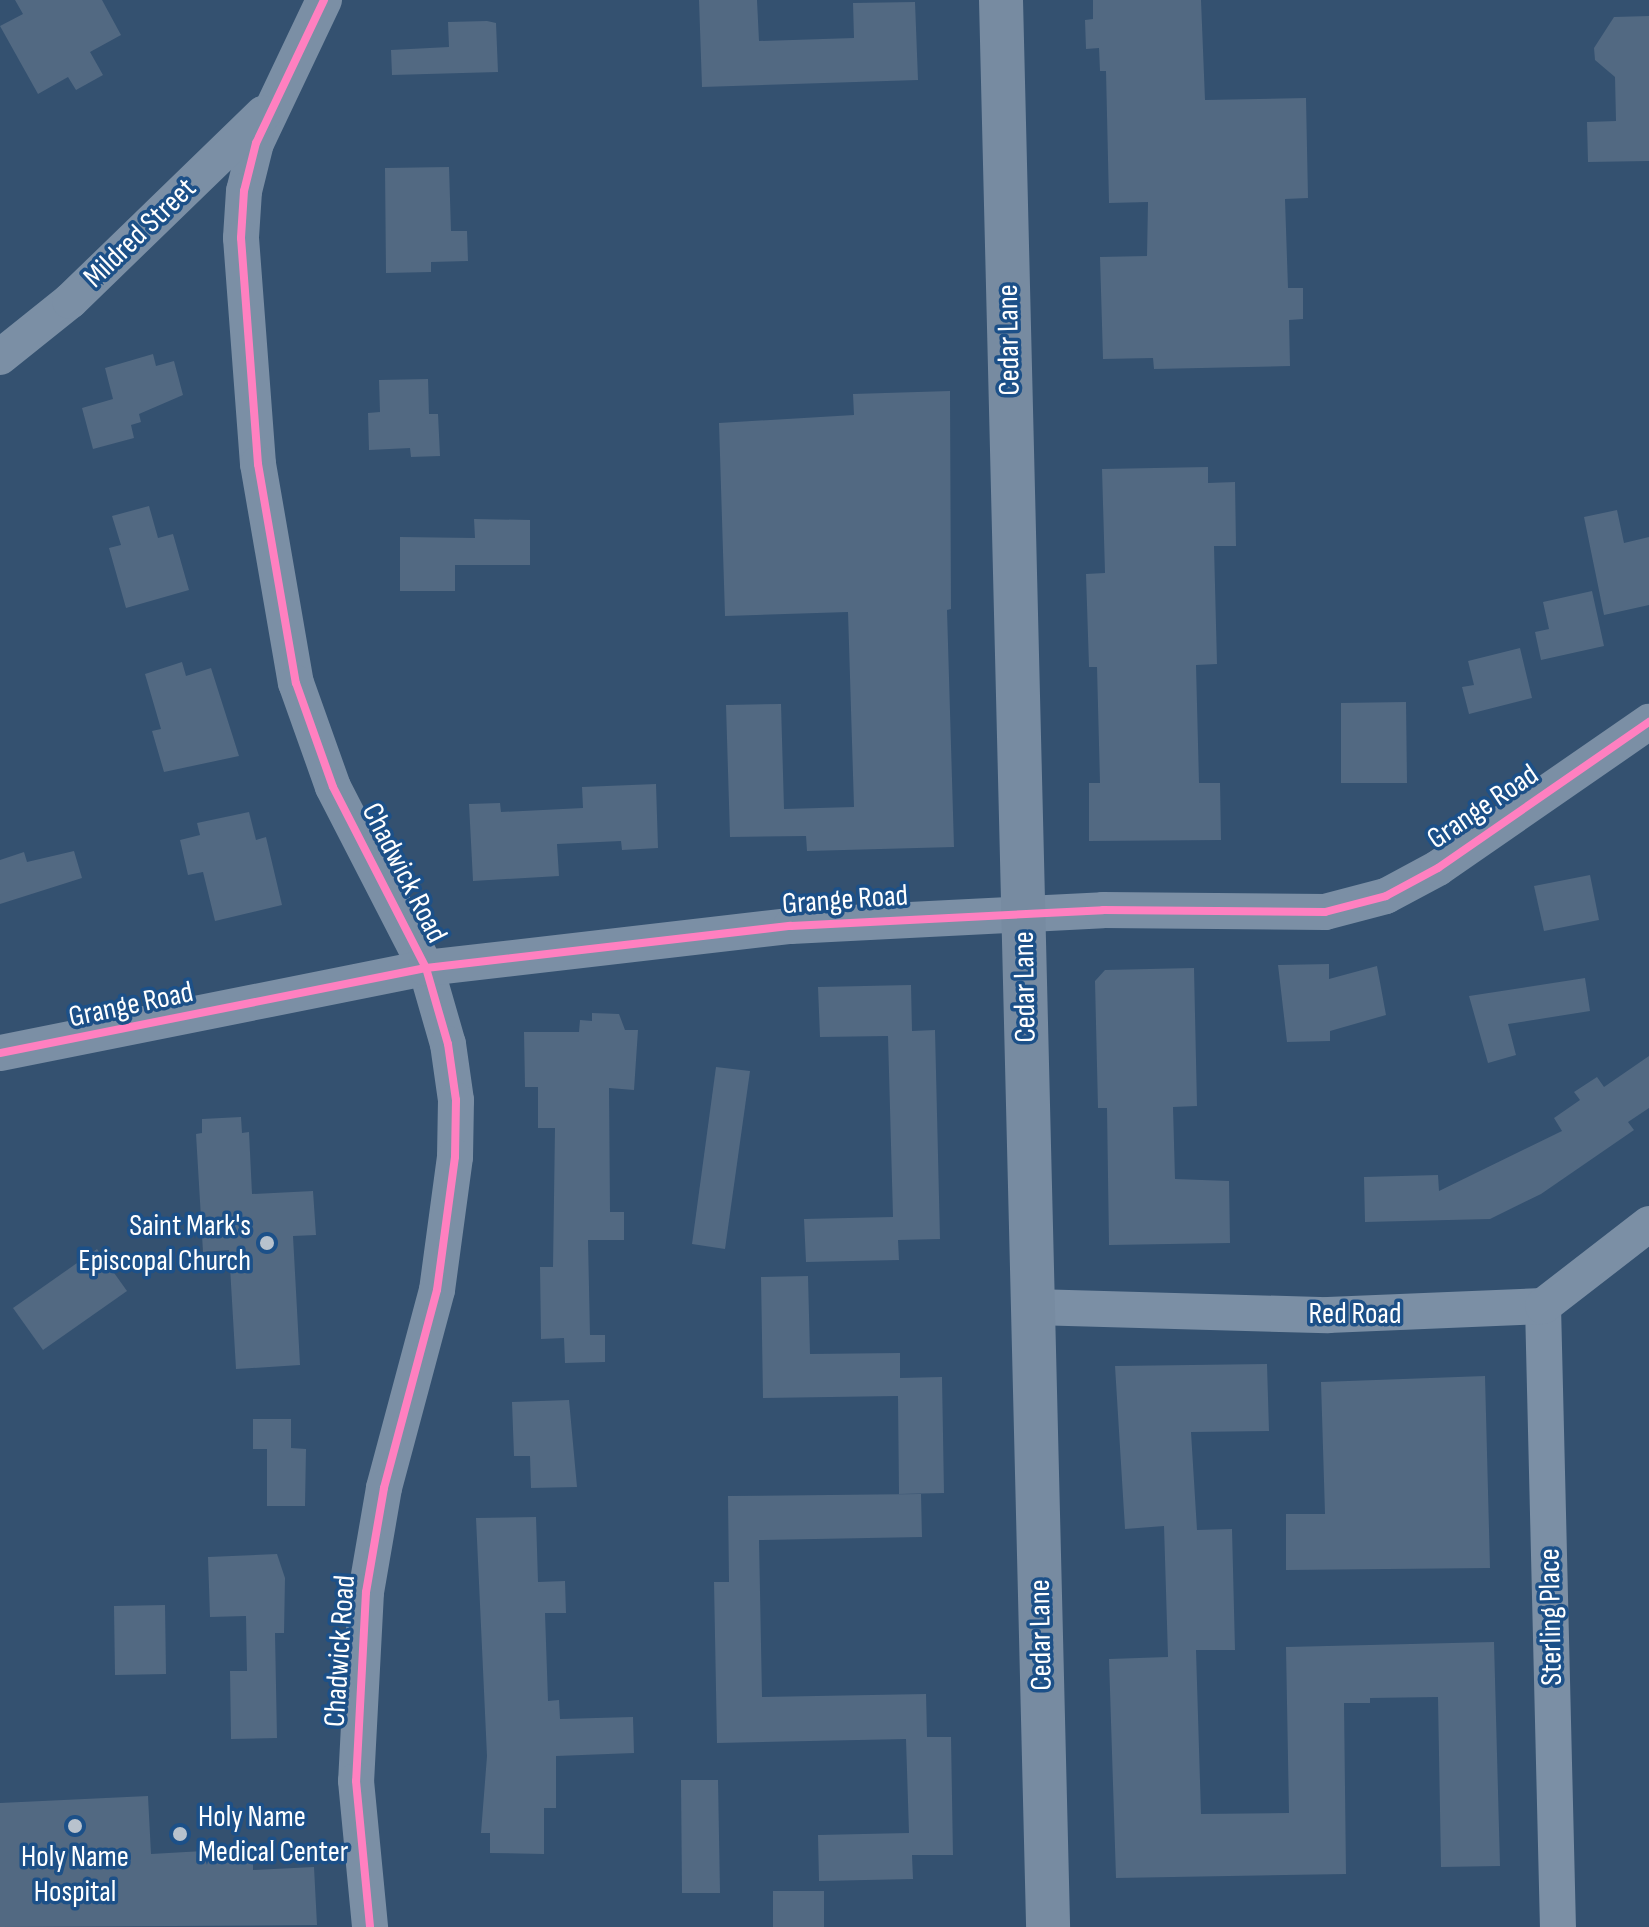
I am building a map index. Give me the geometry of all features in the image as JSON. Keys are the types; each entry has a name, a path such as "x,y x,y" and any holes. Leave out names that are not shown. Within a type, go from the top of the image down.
{"main road":[{"name":"Cedar Lane","path":"1001,0 1048,1927"}],"street":[{"name":"Chadwick Road","path":"324,0 256,143 244,191 241,238 258,464 273,573 296,683 333,787 426,968 448,1044 456,1100 455,1157 437,1290 384,1488 366,1592 356,1781 370,1927"},
{"name":"Mildred Street","path":"0,357 70,301 275,103"},
{"name":"Grange Road","path":"0,1053 426,968 837,921 1023,913 1294,915 1386,896 1438,868 1649,722"},
{"path":"1543,1306 1649,1224"},
{"name":"Red Road","path":"1033,1307 1328,1315 1543,1306"},
{"name":"Sterling Place","path":"1543,1306 1558,1927"}],"building":[{"path":"15,0 102,0 121,35 90,52 103,75 76,90 68,77 38,94 0,26 23,14"},
{"path":"699,0 757,0 759,41 854,38 853,3 915,2 918,80 702,87"},
{"path":"1093,0 1201,0 1205,100 1306,98 1308,198 1285,199 1288,288 1303,288 1303,319 1289,320 1290,366 1154,369 1153,358 1103,359 1100,257 1147,256 1148,202 1109,203 1106,71 1100,71 1099,48 1086,49 1085,20 1093,19"},
{"path":"1649,16 1649,161 1588,162 1587,122 1616,121 1615,77 1595,60 1594,48 1614,17"},
{"path":"448,22 496,23 498,72 392,75 391,50 449,47"},
{"path":"449,167 451,231 467,231 468,261 431,262 431,272 386,273 385,168"},
{"path":"153,354 156,366 174,361 183,395 139,414 141,422 131,425 134,438 93,449 82,408 113,399 105,368"},
{"path":"428,379 429,414 438,414 440,456 411,457 410,448 369,450 368,413 380,412 379,380"},
{"path":"950,391 951,609 947,610 954,847 807,851 806,836 730,837 726,705 781,704 784,809 854,807 848,612 725,616 719,423 854,415 853,394"},
{"path":"1208,467 1208,483 1235,482 1236,546 1214,546 1217,664 1196,665 1199,783 1220,783 1221,840 1089,841 1089,783 1100,783 1097,667 1089,667 1086,574 1105,573 1102,469"},
{"path":"149,506 158,538 173,534 189,590 126,608 109,548 121,545 112,516"},
{"path":"1617,510 1624,543 1649,537 1649,605 1604,615 1584,517"},
{"path":"474,519 530,520 530,565 455,565 455,591 400,591 400,537 475,538"},
{"path":"1592,591 1604,646 1541,660 1535,632 1549,629 1543,602"},
{"path":"1520,648 1532,698 1469,714 1462,687 1474,685 1468,661"},
{"path":"182,662 186,676 211,668 239,756 164,772 152,731 161,729 145,674"},
{"path":"1406,702 1407,783 1341,783 1341,703"},
{"path":"656,784 658,848 622,850 621,841 557,844 559,876 473,881 469,804 500,803 501,812 583,808 582,787"},
{"path":"249,812 256,840 266,837 282,905 215,921 203,872 188,875 180,840 200,835 197,823"},
{"path":"74,851 82,878 0,904 0,860 24,852 27,862"},
{"path":"1590,875 1599,920 1544,931 1534,886"},
{"path":"1329,964 1329,979 1377,966 1386,1015 1330,1031 1330,1041 1287,1042 1278,965"},
{"path":"1194,968 1197,1106 1173,1107 1175,1179 1229,1181 1230,1243 1109,1245 1107,1108 1098,1108 1095,981 1105,970"},
{"path":"1585,978 1590,1011 1508,1024 1516,1055 1488,1063 1469,996"},
{"path":"911,985 912,1031 935,1030 940,1239 898,1240 899,1260 806,1262 804,1219 893,1217 888,1036 820,1037 818,987"},
{"path":"592,1013 619,1014 625,1030 638,1030 634,1090 609,1088 610,1212 624,1212 624,1240 588,1240 590,1335 605,1335 605,1362 565,1363 564,1338 541,1339 540,1267 553,1267 555,1128 538,1128 538,1087 525,1087 524,1032 579,1032 580,1020 592,1021"},
{"path":"1649,1056 1649,1108 1628,1122 1634,1130 1541,1194 1490,1219 1365,1222 1364,1177 1438,1175 1439,1191 1562,1131 1554,1118 1580,1100 1574,1092 1597,1077 1604,1087"},
{"path":"716,1067 750,1071 725,1249 692,1244"},
{"path":"241,1117 242,1133 249,1132 252,1194 313,1191 316,1235 293,1236 300,1365 236,1369 229,1250 203,1252 196,1134 202,1133 202,1119"},
{"path":"97,1249 127,1291 43,1350 13,1308"},
{"path":"808,1276 810,1354 900,1353 900,1378 942,1377 944,1493 899,1494 898,1396 763,1398 761,1277"},
{"path":"1267,1364 1269,1431 1191,1432 1197,1530 1232,1529 1235,1650 1196,1650 1201,1814 1289,1813 1286,1647 1494,1642 1500,1866 1441,1867 1438,1697 1370,1698 1370,1703 1344,1703 1346,1874 1116,1878 1109,1659 1168,1657 1164,1526 1125,1529 1115,1366"},
{"path":"1485,1376 1490,1568 1286,1570 1286,1514 1325,1514 1321,1382"},
{"path":"569,1400 577,1487 531,1488 530,1456 514,1456 512,1402"},
{"path":"253,1419 291,1419 291,1448 306,1449 305,1506 267,1506 267,1449 253,1449"},
{"path":"921,1494 922,1537 759,1540 762,1697 926,1694 927,1737 951,1737 953,1855 912,1855 913,1879 819,1881 818,1835 909,1833 906,1739 717,1743 714,1582 729,1582 728,1496"},
{"path":"536,1517 538,1582 565,1581 566,1613 545,1613 548,1701 559,1700 560,1719 633,1717 634,1753 556,1756 556,1808 544,1808 544,1854 490,1853 490,1833 481,1833 487,1756 476,1518"},
{"path":"277,1554 285,1578 284,1633 275,1633 277,1738 231,1739 230,1671 247,1671 246,1616 210,1617 208,1557"},
{"path":"165,1605 166,1674 115,1675 114,1606"},
{"path":"681,1780 718,1780 720,1893 682,1893"},
{"name":"Holy Name Hospital","path":"148,1796 151,1854 221,1850 222,1856 253,1854 253,1870 314,1867 317,1925 0,1927 0,1803"},
{"path":"773,1891 824,1891 824,1927 773,1927"}],"cycle path":[{"path":"324,0 256,143 244,191 241,238 258,464 296,683 333,787 426,968 448,1044 456,1100 455,1157 437,1290 384,1488 366,1592 356,1781 370,1927"},
{"path":"0,1053 426,968 791,926 1103,910 1325,912 1386,896 1438,868 1649,722"}],"place":[{"name":"Saint Mark's Episcopal Church","path":"267,1243"},
{"name":"Holy Name Hospital","path":"75,1826"},
{"name":"Holy Name Medical Center","path":"180,1834"}]}
